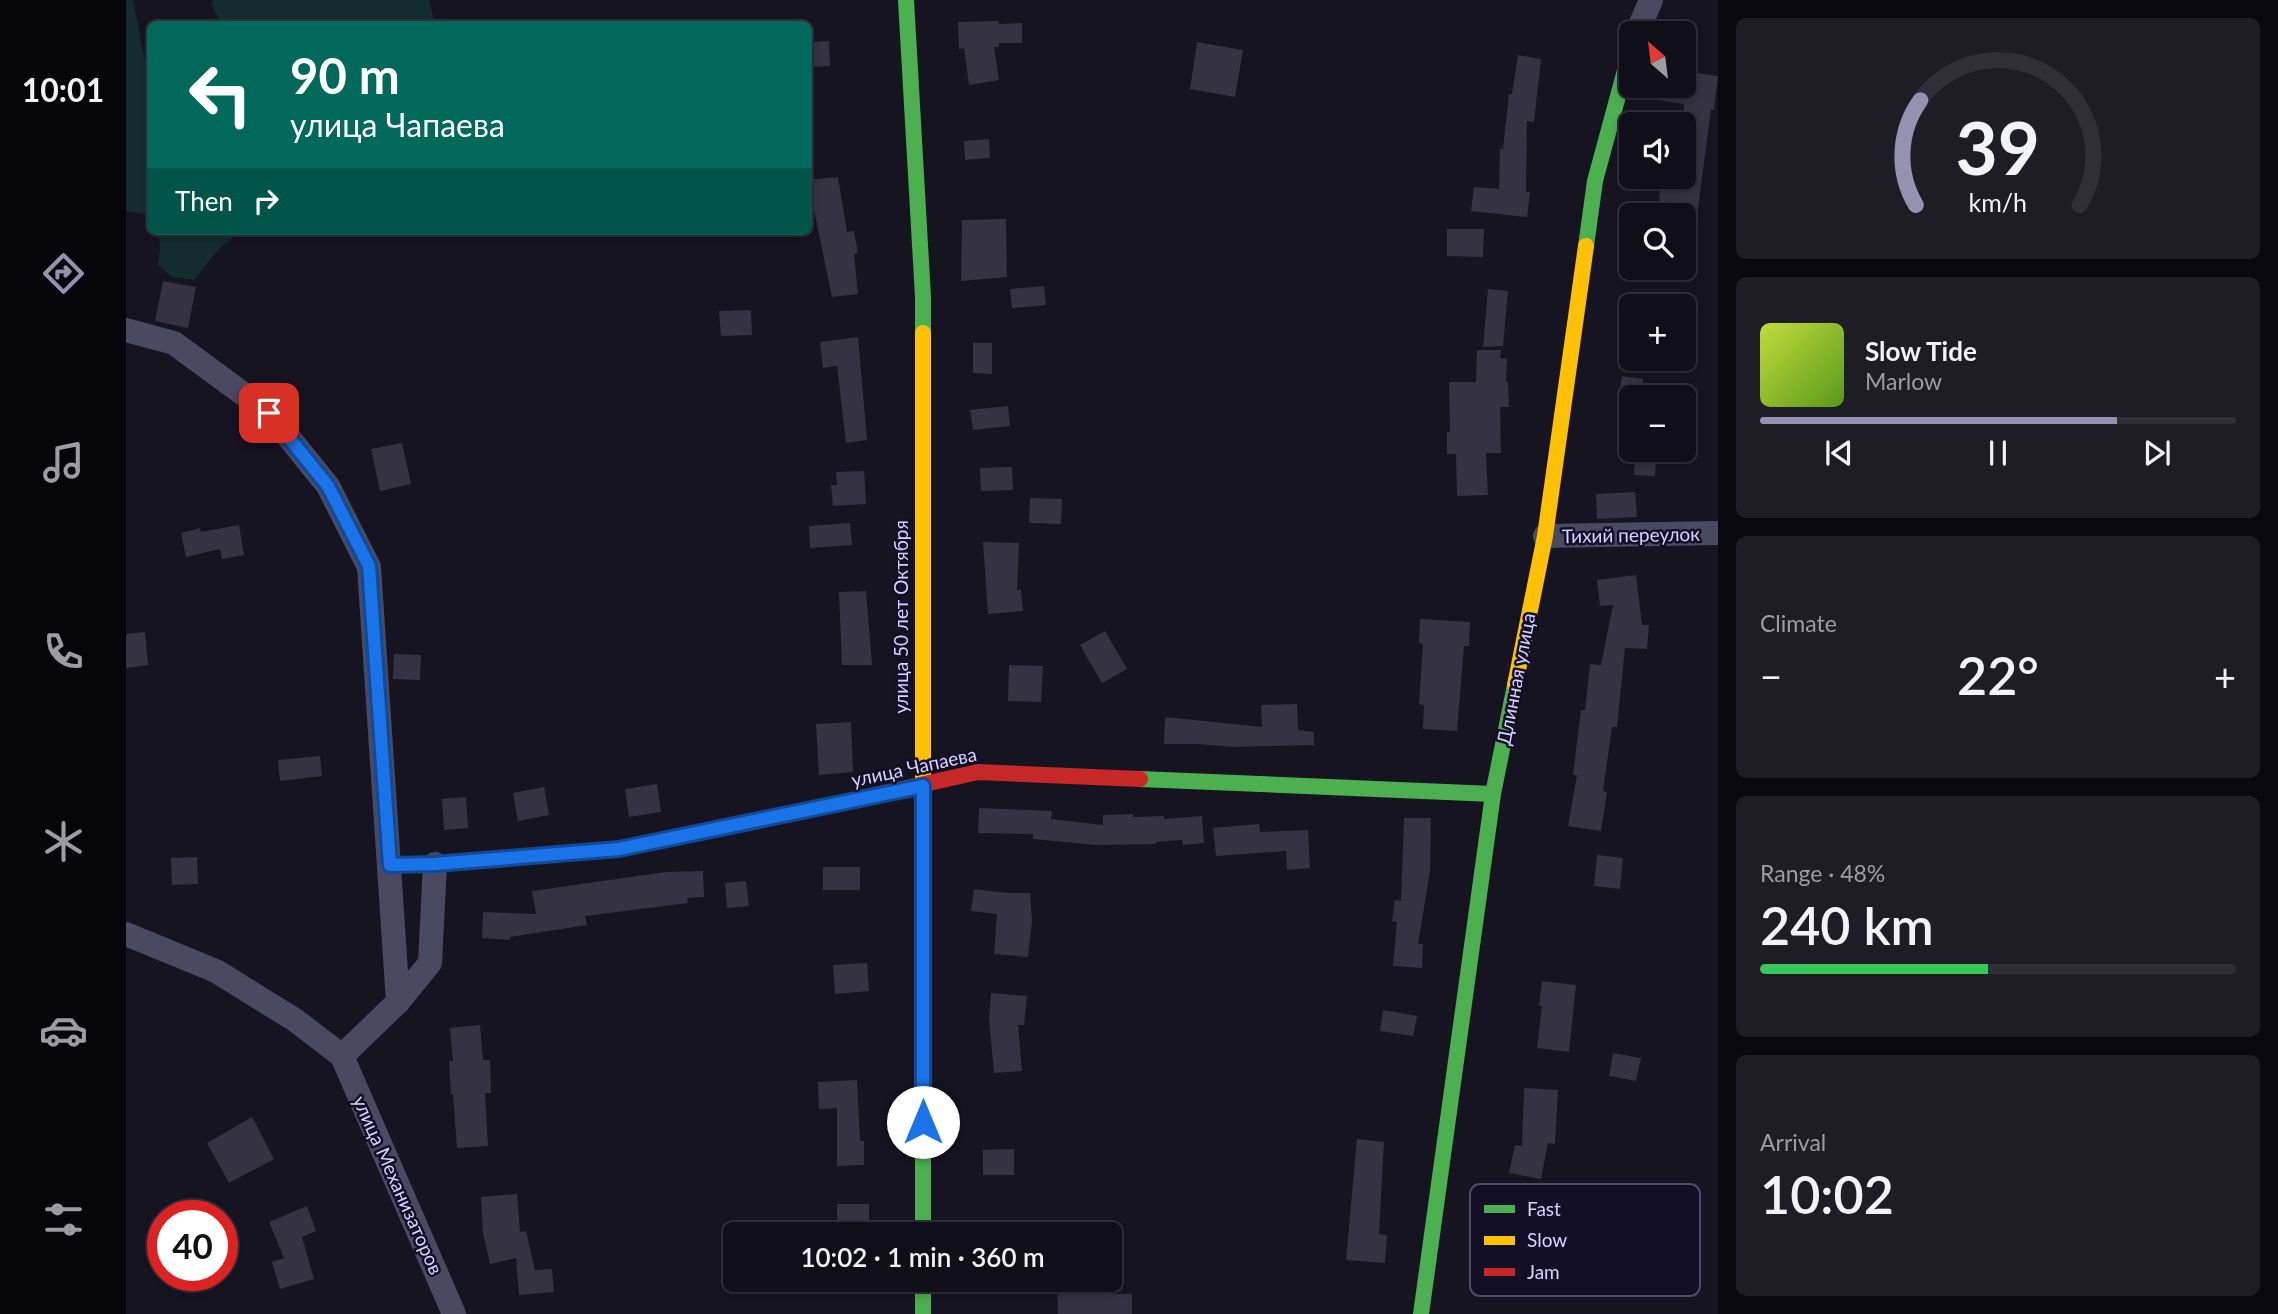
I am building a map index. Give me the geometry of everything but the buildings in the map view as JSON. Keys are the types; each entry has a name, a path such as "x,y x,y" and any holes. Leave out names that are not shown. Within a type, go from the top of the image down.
{"street":[{"name":"улица 50 лет Октября","path":"906,0 923,297 923,1222"},
{"path":"1642,21 1651,0"},
{"name":"Длинная улица","path":"1421,1314 1493,794 1545,536 1595,181 1619,92"},
{"path":"126,330 174,343 269,413 328,486 369,566 398,1002"},
{"name":"Тихий переулок","path":"1545,536 1718,533"},
{"name":"улица Чапаева","path":"390,865 435,864 619,849 923,786 978,772 1493,794"},
{"path":"342,1056 398,1002 430,963 435,864"},
{"name":"улица Механизаторов","path":"126,934 216,971 295,1020 342,1056 454,1314"},
{"path":"923,1292 923,1314"}],"green space":[{"path":"126,0 133,0 147,72 147,214 126,211"},
{"path":"213,0 429,0 434,21 219,21"},
{"path":"158,235 235,235 219,249 194,280 172,277 158,265"}],"traffic: fast":[{"path":"906,0 923,333"},
{"path":"1586,246 1595,181 1619,92"},
{"path":"1421,1314 1493,794 1515,685"},
{"path":"1140,779 1493,794"},
{"path":"390,865 435,864 619,849 804,811"},
{"path":"923,944 923,1222"},
{"path":"923,1292 923,1314"}],"traffic: slow":[{"path":"1515,685 1545,536 1586,246"},
{"path":"923,333 923,944"}],"traffic: jam":[{"path":"804,811 978,772 1140,779"}],"route":[{"path":"269,413 328,486 369,566 390,865 435,864 619,849 923,786 923,1122"}]}
